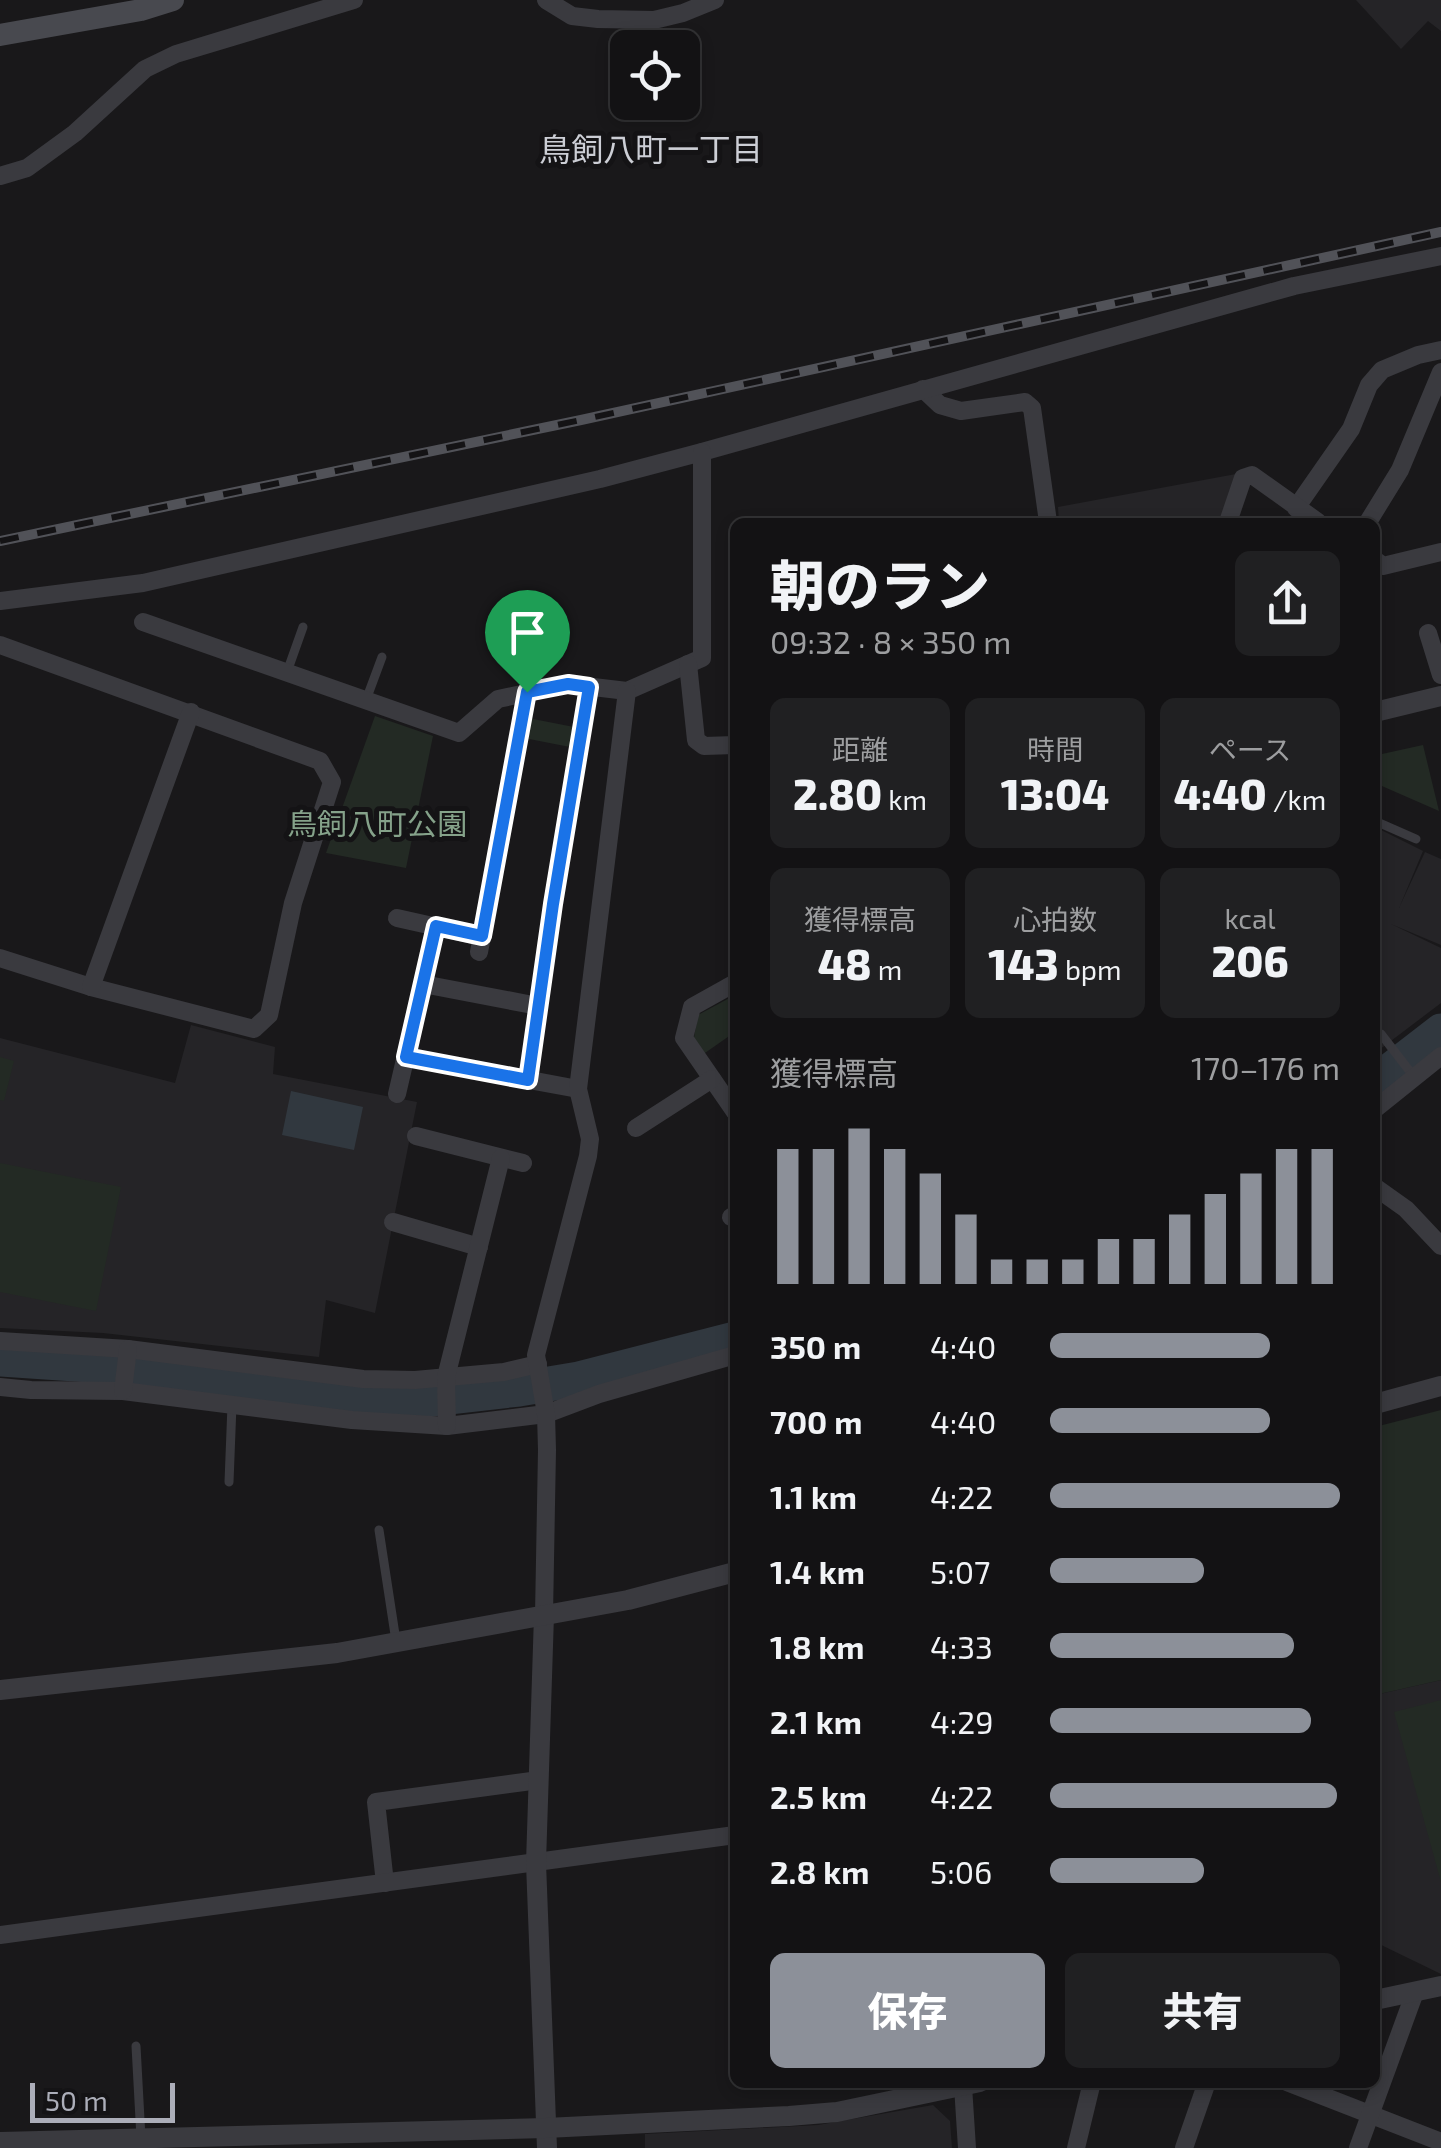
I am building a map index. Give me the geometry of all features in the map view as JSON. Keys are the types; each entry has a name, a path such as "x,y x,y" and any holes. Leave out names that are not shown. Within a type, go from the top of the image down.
{"main road":[{"path":"0,35 141,10 173,0"}],"street":[{"path":"0,176 27,168 75,133 145,69 176,54 354,0"},
{"path":"546,0 572,16 654,20 715,0"},
{"path":"0,601 143,583 580,483 1294,286 1441,256"},
{"path":"1296,508 1351,429 1368,385 1382,370 1441,350"},
{"path":"1370,518 1400,470 1441,372"},
{"path":"922,389 940,404 961,412 1025,402 1032,408 1047,518"},
{"path":"143,622 459,733 498,699 568,684 627,692 702,658 702,452"},
{"path":"1229,518 1243,478 1252,475 1312,518"},
{"path":"1380,564 1441,552"},
{"path":"1428,633 1441,675"},
{"path":"0,645 320,761 332,782 294,903 268,1016 254,1030 91,987 0,958"},
{"path":"688,664 696,740 704,746 730,745"},
{"path":"528,1080 589,687"},
{"path":"397,918 436,926 481,944 527,692"},
{"path":"546,2138 536,1862 544,1615 545,1405 536,1355 588,1156 590,1138 578,1089 627,692"},
{"path":"1380,711 1441,696"},
{"path":"91,987 190,712"},
{"path":"397,1094 436,926"},
{"path":"423,984 538,1006"},
{"path":"730,987 692,1007 684,1038 730,1105"},
{"path":"1380,1104 1411,1073 1441,1056"},
{"path":"406,1057 578,1089"},
{"path":"636,1128 712,1079"},
{"path":"416,1136 523,1163"},
{"path":"447,1426 446,1376 501,1158"},
{"path":"1380,1190 1434,1229 1441,1246"},
{"path":"393,1222 479,1247"},
{"path":"0,1342 128,1349 363,1379 415,1380 538,1367"},
{"path":"123,1391 128,1349"},
{"path":"0,1387 123,1391 352,1420 447,1426 600,1394 730,1356"},
{"path":"1380,1403 1441,1386"},
{"path":"0,1690 337,1652 628,1600 730,1573"},
{"path":"385,1883 376,1802 539,1780"},
{"path":"0,1935 730,1836"},
{"path":"1380,1999 1441,1986"},
{"path":"1380,2088 1414,1992"},
{"path":"0,2142 546,2138 837,2112 952,2088"},
{"path":"967,2148 971,2088"},
{"path":"1076,2148 1091,2088"},
{"path":"1184,2148 1205,2088"},
{"path":"1302,2088 1441,2142"},
{"path":"1358,2148 1380,2088"}],"lane":[{"path":"286,672 303,627"},
{"path":"366,700 382,658"},
{"path":"1380,822 1416,839"},
{"path":"1381,1034 1411,1073"},
{"path":"229,1482 232,1405"},
{"path":"379,1530 396,1642"},
{"path":"136,2046 141,2138"}],"shaded area":[{"path":"1356,0 1441,0 1441,31 1428,21 1401,49"},
{"path":"1236,474 1222,518 1059,518 1058,507"},
{"path":"1380,830 1423,851 1399,908 1425,852 1441,859 1441,945 1391,924 1441,948 1441,1003 1380,1049"},
{"path":"191,1025 275,1047 273,1074 417,1102 375,1313 326,1300 319,1357 103,1333 0,1328 0,1038 175,1083"},
{"path":"291,1091 363,1107 354,1150 282,1135"},
{"path":"1441,1680 1441,1974 1380,1944 1380,1694"},
{"path":"933,2105 950,2121 952,2148 645,2148 645,2134 818,2125"}],"green space":[{"name":"鳥飼八町公園","path":"375,716 433,736 406,868 326,853"},
{"path":"528,718 574,727 570,747 524,738"},
{"path":"1423,745 1439,811 1380,785 1380,747 1382,754"},
{"path":"730,998 730,1035 702,1055 693,1043 698,1015"},
{"path":"0,1057 14,1061 4,1101 0,1100"},
{"path":"0,1163 121,1187 96,1311 0,1292"},
{"path":"1441,1410 1441,1680 1380,1694 1380,1426"},
{"path":"1441,1700 1441,1882 1394,1712"}],"waterway":[{"path":"1380,1078 1441,1031"},
{"path":"0,1359 149,1369 349,1395 431,1399 579,1379 730,1340"}],"railway":[{"path":"0,541 581,420 1441,232"}],"district":[{"name":"鳥飼八町一丁目","path":"651,148"}],"route":[{"path":"568,684 589,687 528,1080 406,1057 436,926 482,936 527,692 568,684"}]}
